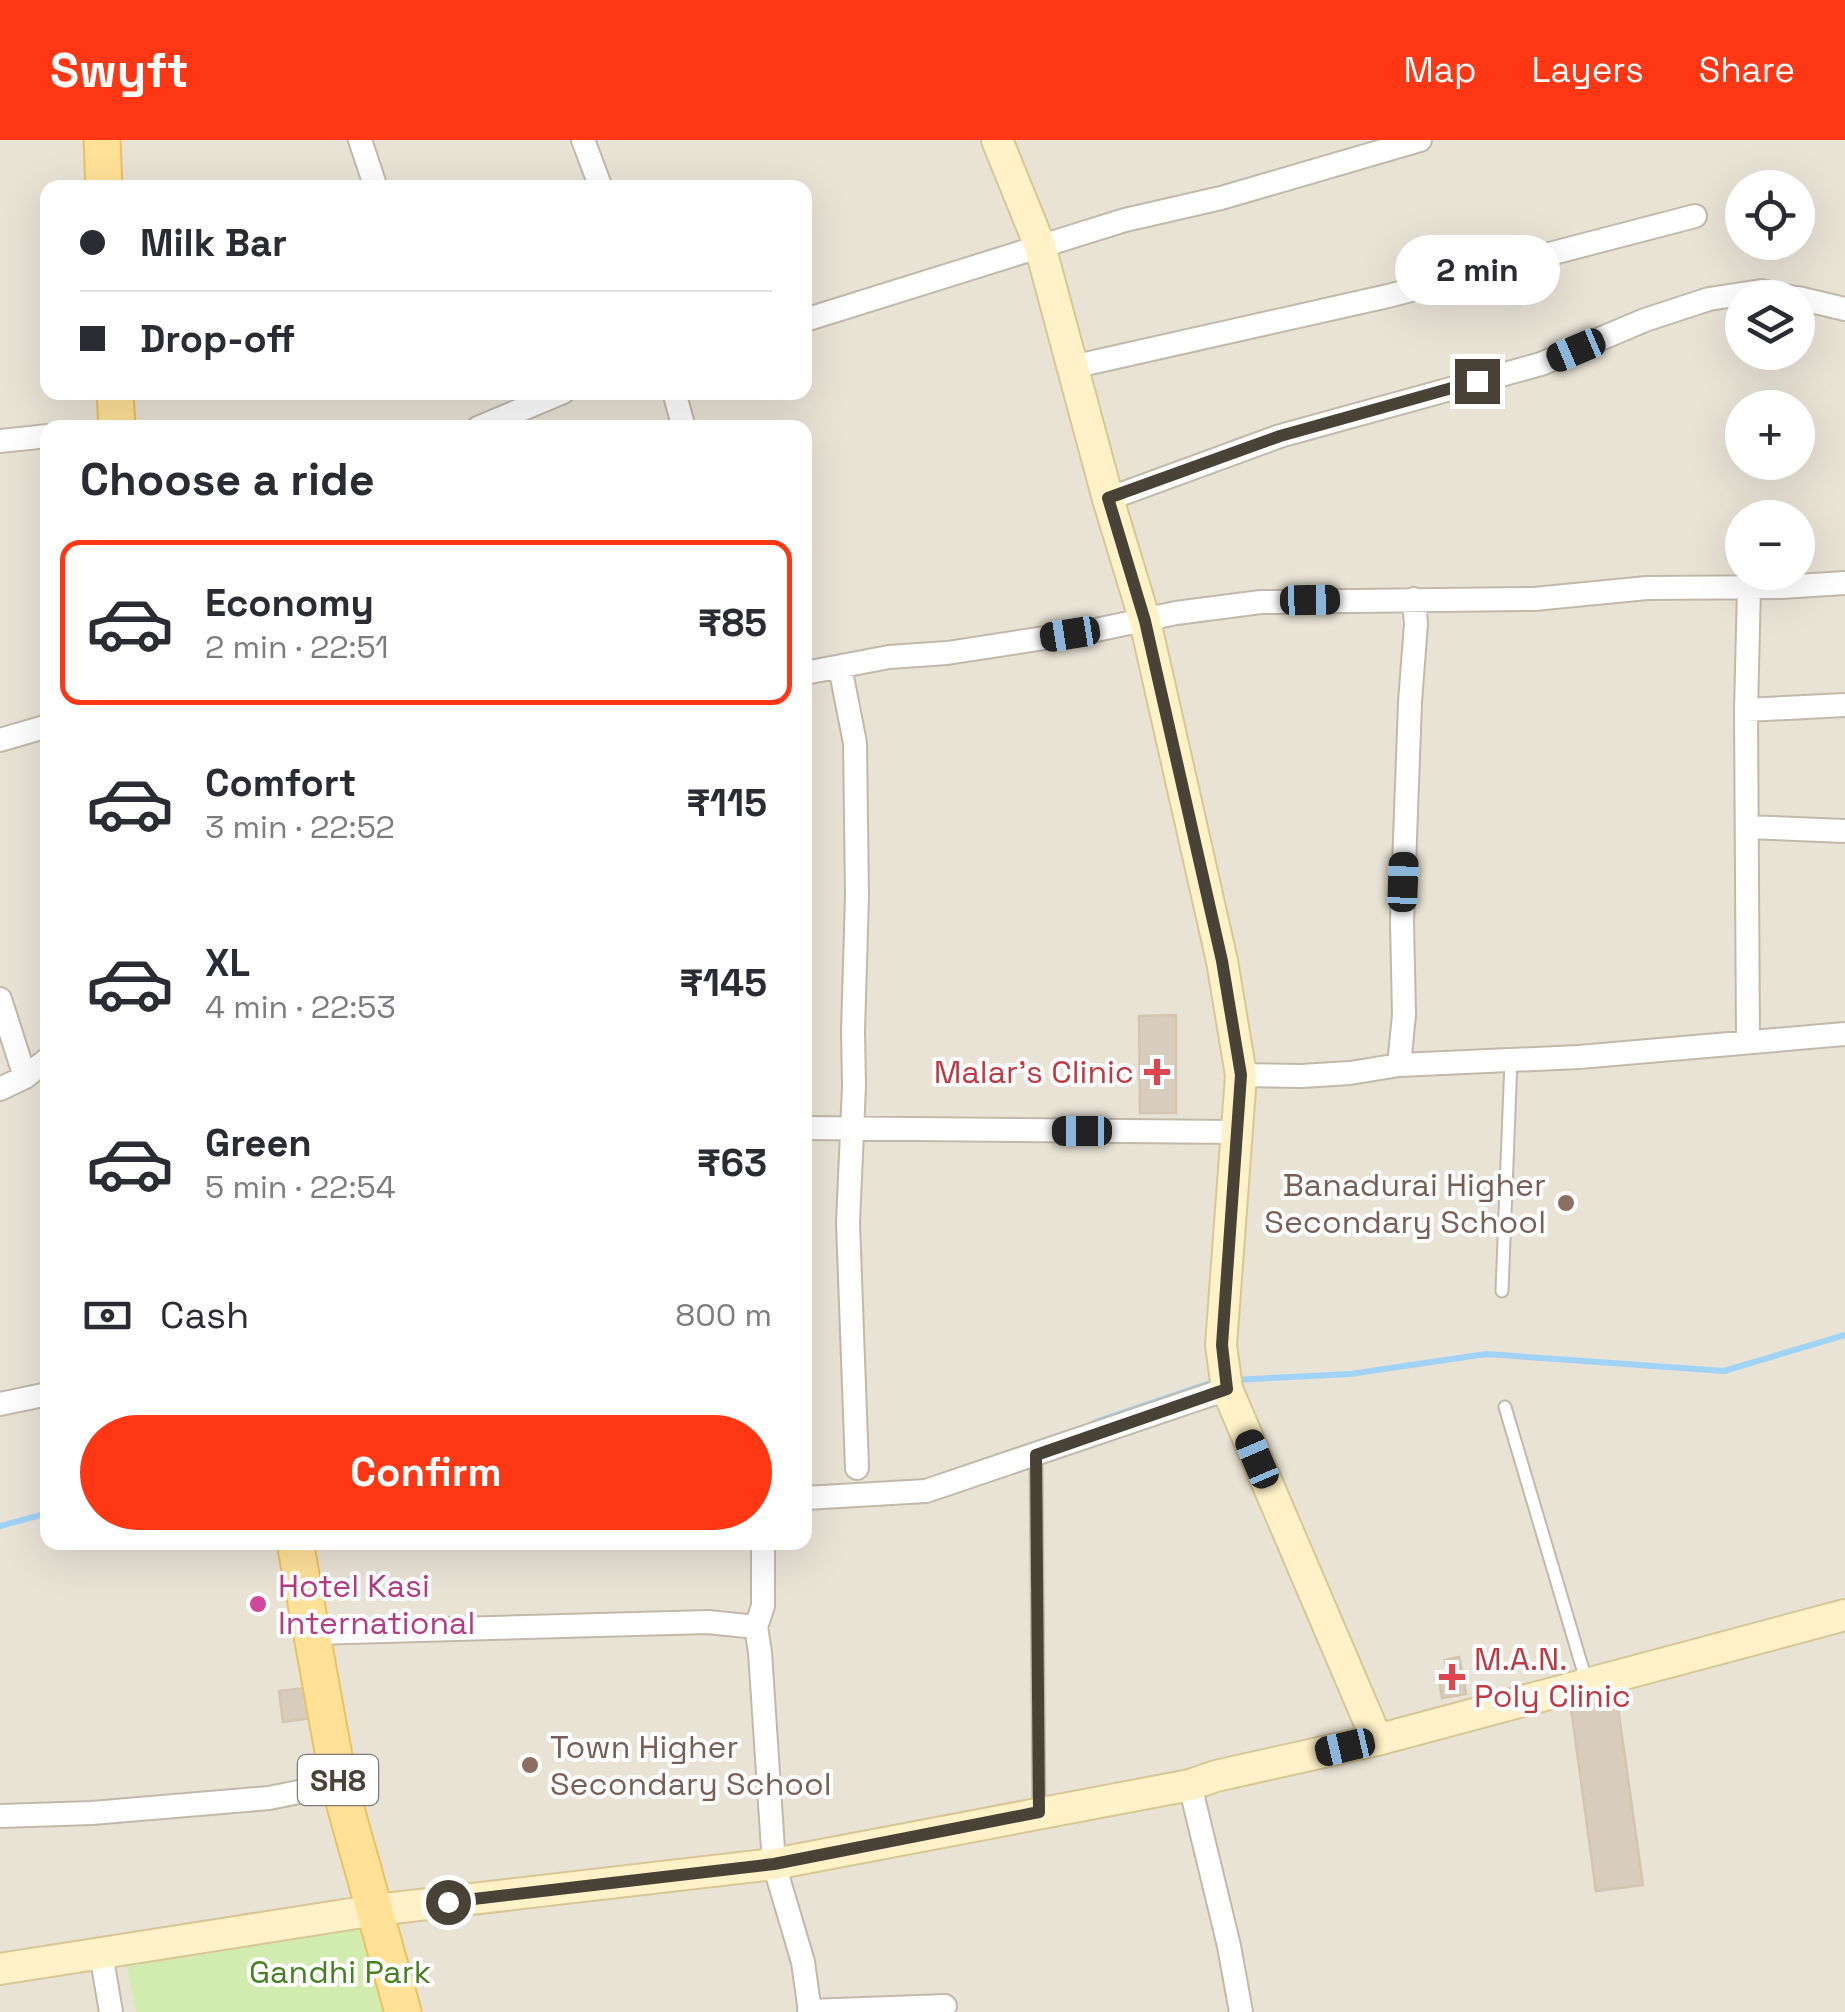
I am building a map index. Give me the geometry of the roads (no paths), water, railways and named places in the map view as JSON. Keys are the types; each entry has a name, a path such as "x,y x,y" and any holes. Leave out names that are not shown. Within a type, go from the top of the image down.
{"main road":[{"path":"102,140 104,180"},
{"name":"SH8","path":"297,1550 339,1784 404,2012"}],"street":[{"path":"360,140 373,180"},
{"path":"583,140 598,180"},
{"path":"996,140 1040,246 1145,621 1222,961 1241,1075 1222,1345 1227,1389 1378,1740"},
{"path":"812,318 1125,220 1221,198 1420,140"},
{"path":"1072,367 1388,296 1695,216"},
{"path":"1108,498 1280,436 1541,364 1645,320 1725,296"},
{"path":"1815,302 1845,309"},
{"path":"497,420 543,400"},
{"path":"0,441 40,437"},
{"path":"1815,584 1845,583"},
{"path":"812,672 889,657 947,654 1176,613 1261,602 1534,599 1647,588 1725,587"},
{"path":"1748,1042 1749,590"},
{"path":"1399,1065 1404,1015 1402,921 1414,599"},
{"path":"840,667 855,743 857,896 848,1223 857,1468"},
{"path":"1746,710 1845,705"},
{"path":"0,740 40,728"},
{"path":"1747,828 1845,831"},
{"path":"0,1000 25,1077"},
{"path":"1241,1075 1350,1074 1399,1065 1578,1057 1845,1034"},
{"path":"0,1089 40,1065"},
{"path":"812,1128 1236,1132"},
{"path":"812,1498 926,1492 1227,1389"},
{"path":"0,1404 40,1396"},
{"path":"764,1550 764,1606 756,1628 774,1864 803,1962 810,2012 945,2006"},
{"path":"0,1969 376,1910 774,1864 1190,1785 1378,1740 1845,1615"},
{"path":"312,1632 708,1622 756,1628"},
{"path":"0,1816 92,1813 269,1798 339,1784"},
{"path":"1190,1785 1241,2012"},
{"path":"100,1953 110,2012"}],"lane":[{"path":"1502,1291 1510,1060"},
{"path":"1506,1408 1587,1684"},
{"path":"1036,1455 1039,1812"}],"waterway":[{"path":"1233,1380 1350,1374 1486,1354 1724,1371 1845,1335"},
{"path":"1095,1422 1216,1381"},
{"path":"0,1526 40,1515"}],"place":[{"name":"Malar's Clinic","path":"1157,1072"},
{"name":"Banadurai Higher Secondary School","path":"1566,1203"},
{"name":"Hotel Kasi International","path":"258,1604"},
{"name":"M.A.N. Poly Clinic","path":"1452,1677"},
{"name":"Town Higher Secondary School","path":"530,1765"}],"park label":[{"name":"Gandhi Park","path":"340,1972"}]}
